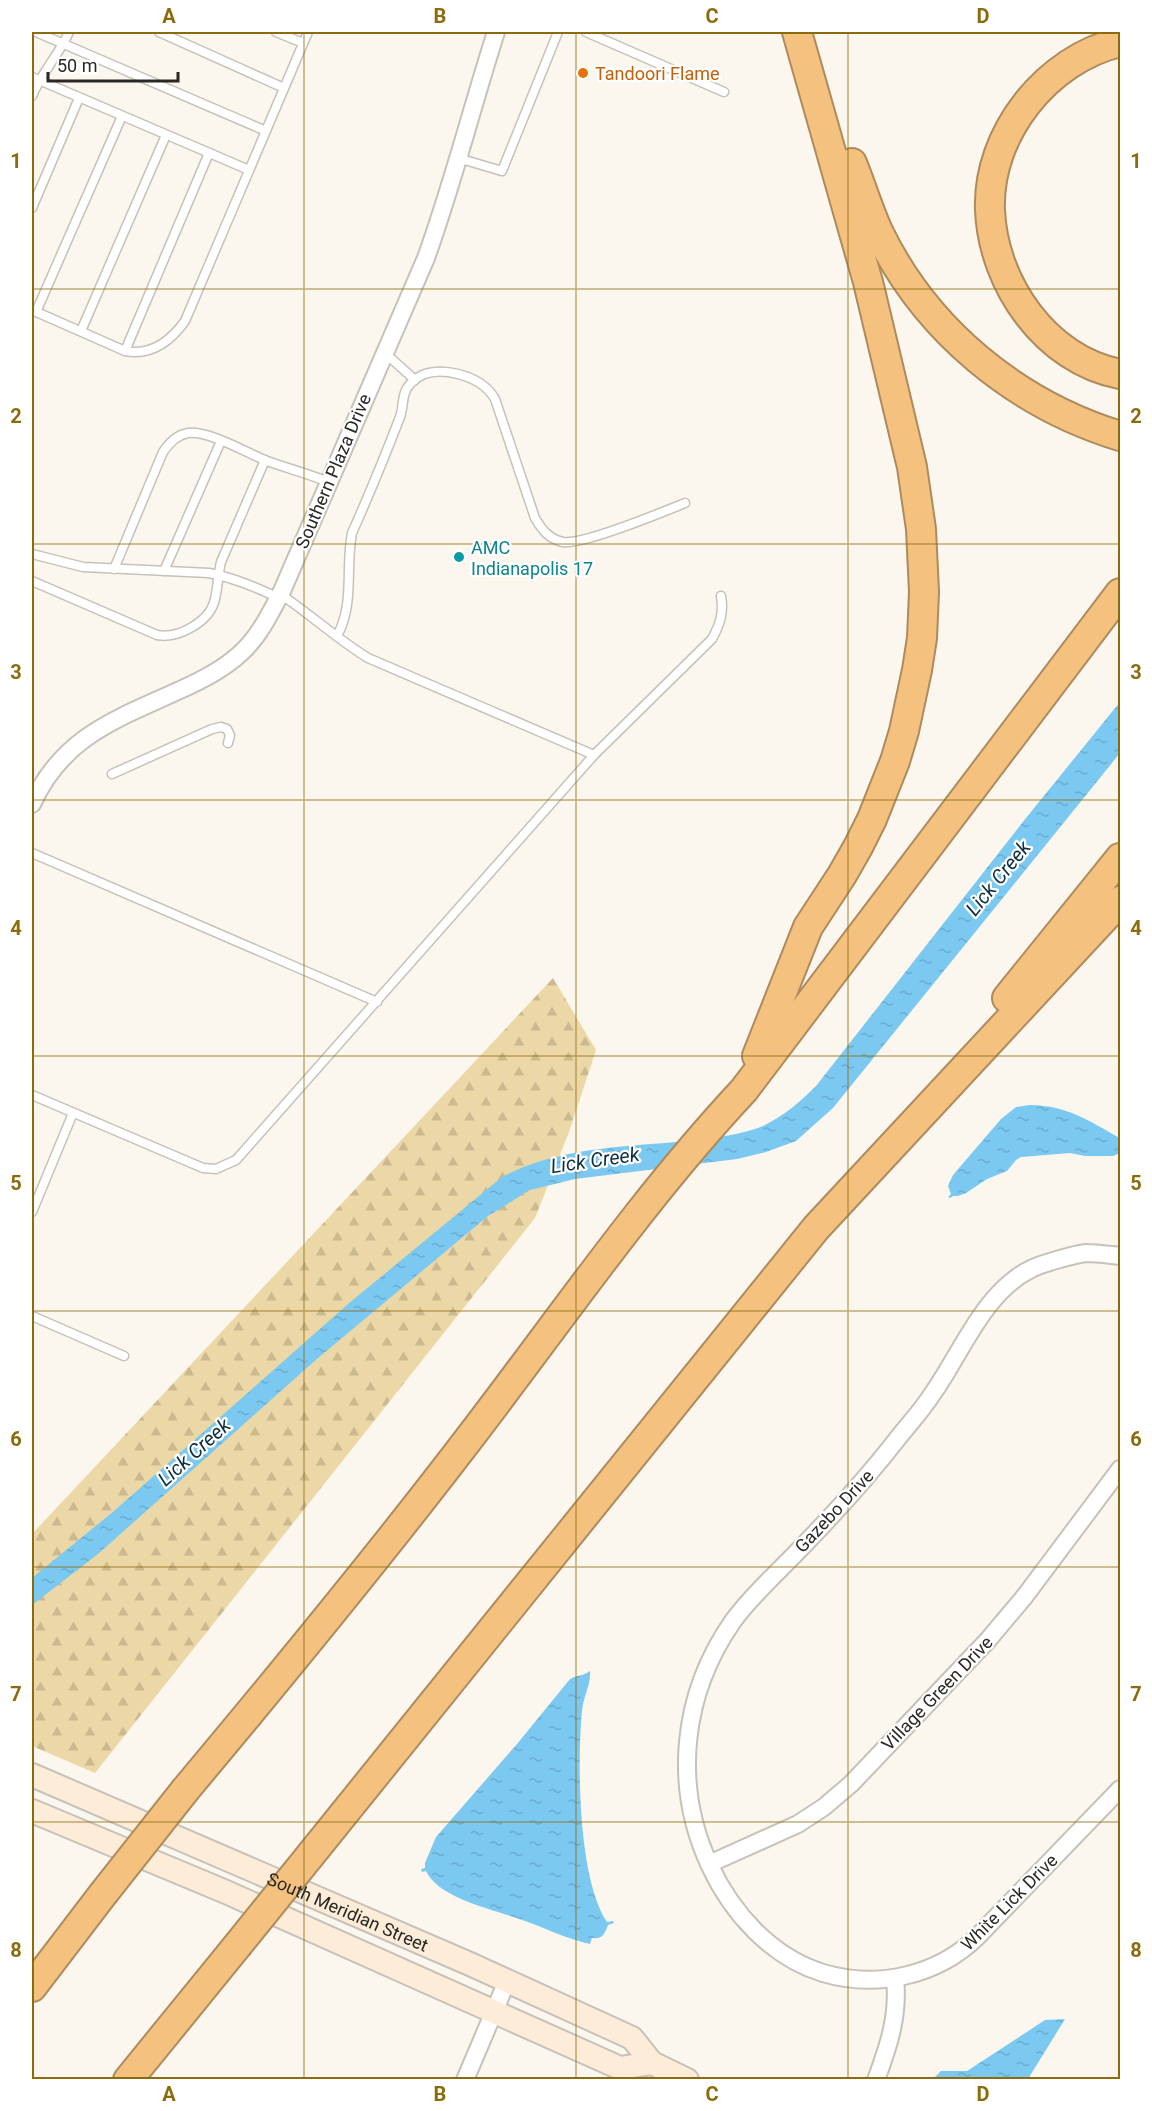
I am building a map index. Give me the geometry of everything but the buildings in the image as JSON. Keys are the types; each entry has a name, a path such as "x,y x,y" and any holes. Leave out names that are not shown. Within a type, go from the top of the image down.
{"highway":[{"path":"798,32 828,99 877,229 896,264 923,302 954,337 1001,378 1054,410 1089,426 1120,436"},
{"path":"744,1090 808,927 837,884 858,847 895,761 917,670 924,592 921,529 912,467 868,282 798,32"},
{"path":"1120,42 1087,54 1059,70 1025,104 1001,146 993,177 990,209 994,241 1010,287 1027,314 1043,332 1074,356 1120,374"},
{"path":"32,1987 186,1789 285,1670 472,1435 630,1227 712,1125 744,1090 1120,593"},
{"path":"871,1169 1120,858"},
{"path":"128,2079 816,1228 1120,901"}],"main road":[{"name":"South Meridian Street","path":"32,1775 507,1980 632,2038 652,2063 687,2079"},
{"name":"South Meridian Street","path":"32,1811 226,1892 620,2068 652,2063"}],"street":[{"name":"Southern Plaza Drive","path":"32,804 45,780 60,760 91,732 209,676 240,653 253,640 279,596 426,258 444,207 496,32"},
{"name":"Gazebo Drive","path":"709,1864 699,1841 690,1806 686,1763 689,1727 699,1685 716,1650 735,1619 867,1478 933,1394 997,1293 1031,1269 1085,1253 1120,1256"},
{"name":"Village Green Drive","path":"709,1864 798,1824 824,1807 851,1784 988,1641 1025,1596 1120,1469"},
{"name":"White Lick Drive","path":"709,1864 743,1918 759,1935 787,1956 812,1969 839,1977 867,1980 895,1978 941,1963 972,1943 1120,1789"},
{"path":"876,2079 895,2019 897,1998 895,1978"},
{"path":"465,2079 507,1980"}],"lane":[{"path":"36,32 266,131"},
{"path":"32,96 35,79 64,44 69,32"},
{"path":"159,32 284,88"},
{"path":"276,32 303,43"},
{"path":"123,116 34,311 125,351 137,354 162,345 176,333 185,321 308,32"},
{"path":"458,158 502,171 558,32"},
{"path":"586,32 724,92"},
{"path":"35,79 249,171"},
{"path":"32,208 80,98"},
{"path":"81,332 166,135"},
{"path":"125,351 209,153"},
{"path":"385,353 415,380"},
{"path":"337,636 343,625 349,602 352,533 400,417 405,391 415,380 431,372 446,371 480,382 490,390 535,519 542,531 553,538 564,542 577,540 649,518 685,503"},
{"path":"114,569 163,452 169,442 178,436 188,433 221,441 265,460 328,482"},
{"path":"164,571 221,441"},
{"path":"32,581 157,635 174,636 186,630 206,616 215,600 217,574 221,562 265,460"},
{"path":"32,554 74,566 217,574 241,580 279,596 368,658 594,755"},
{"path":"32,1095 203,1168 216,1169 236,1160 594,755 712,639 721,620 723,607 721,596"},
{"path":"112,774 212,729 221,727 227,729 230,735 228,742"},
{"path":"32,853 377,1002"},
{"path":"32,1212 73,1113"},
{"path":"32,1316 124,1356"}],"green space":[{"path":"553,978 596,1050 569,1132 535,1218 95,1773 32,1746 32,1534"}],"water":[{"name":"Lick Creek","path":"1120,702 1120,753 833,1108 796,1141 737,1159 575,1179 530,1190 488,1216 318,1358 98,1554 32,1605 32,1578 114,1511 348,1304 502,1177 543,1160 586,1151 676,1142 744,1132 765,1125 799,1102 816,1086"},
{"path":"1030,1105 1056,1108 1087,1120 1120,1138 1120,1153 1113,1156 1085,1156 1070,1153 1021,1157 1007,1171 987,1179 966,1193 948,1197 951,1194 948,1186 953,1175 1001,1119 1016,1107"},
{"path":"590,1671 580,1733 582,1820 590,1878 597,1903 607,1922 613,1921 614,1923 608,1925 601,1937 592,1938 590,1944 457,1897 444,1890 426,1871 422,1872 421,1869 425,1868 436,1837 570,1679"},
{"path":"1065,2019 1028,2079 933,2079 941,2071 967,2071 1045,2020"}],"place":[{"name":"Tandoori Flame","path":"583,73"},
{"name":"AMC Indianapolis 17","path":"459,557"}]}
